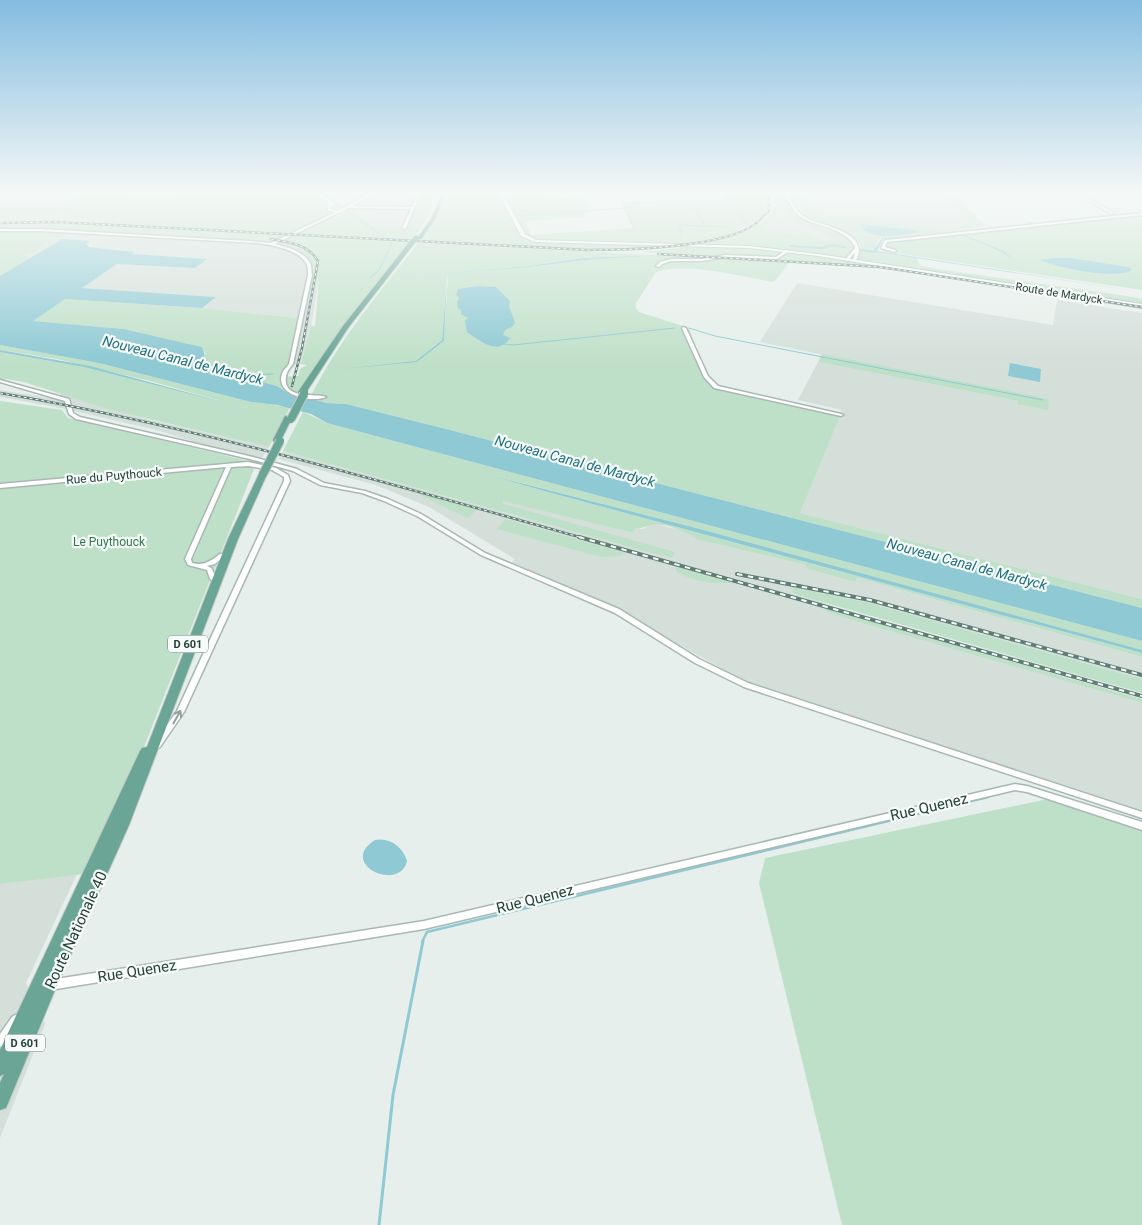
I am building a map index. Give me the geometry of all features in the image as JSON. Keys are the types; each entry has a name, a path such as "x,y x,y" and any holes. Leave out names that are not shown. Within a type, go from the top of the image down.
{"main road":[{"name":"D 601","path":"190,648 222,555 278,440 304,392 349,325 409,249"},
{"name":"Route de Mardyck","path":"769,249 1142,306"},
{"name":"D 601","path":"150,757 190,648 233,539 262,473"},
{"name":"Route Nationale 40","path":"0,1068 118,815 190,648"},
{"name":"Route Nationale 40","path":"0,1102 50,985 123,825 150,757"}],"street":[{"path":"287,249 298,253 307,260 310,268 302,321 292,363 284,373 286,388 292,392 312,397 324,397"},
{"path":"847,260 856,249"},
{"path":"855,261 857,249"},
{"path":"887,249 894,251"},
{"path":"769,258 778,256 780,250"},
{"path":"658,266 670,260 702,260 725,256 780,257 787,251"},
{"path":"684,328 706,378 714,386 730,392 841,415"},
{"path":"0,381 66,400 71,414 75,418 251,458 295,470 322,484 359,491 382,498 419,515 483,554 612,608 697,661 746,685 1142,815"},
{"name":"Rue du Puythouck","path":"0,486 250,464 282,472 286,476 287,481 210,648"},
{"path":"213,579 211,571 190,564 188,557 229,466"},
{"path":"200,566 213,563 222,555"},
{"path":"150,757 179,715 210,648 190,648"},
{"name":"Rue Quenez","path":"50,985 424,925 1014,788 1027,788 1142,826"},
{"path":"0,1042 24,1006 65,929"}],"shaded area":[{"path":"0,249 46,249 0,276"},
{"path":"111,249 293,249 307,257 312,264 312,279 319,278 311,326 301,364 289,365 298,318 202,308 215,297 81,288 117,264 195,268 206,259 131,254 123,250"},
{"path":"797,283 1053,325 1057,300 1142,313 1142,599 800,513 842,410 798,400 818,362 1018,401 1049,400 760,342"},
{"path":"0,390 50,398 62,394 151,420 269,447 261,459 198,443 157,430 61,408 0,397"},
{"path":"283,451 633,548 504,504 503,500 633,533 636,528 643,529 650,525 659,525 685,531 699,540 806,565 806,568 855,582 856,578 1142,657 1142,679 866,602 790,587 794,594 826,603 825,611 1142,703 1142,811 792,699 746,682 603,602 510,564 515,559 429,507 376,485 279,459"},
{"path":"77,874 26,983 45,1024 0,1138 0,884"}],"green space":[{"path":"0,249 37,249 23,254 22,256 31,257 0,276"},
{"path":"295,249 404,249 339,331 296,395 288,393 277,386 204,366 205,353 202,347 124,329 32,321 65,299 202,308 298,318 289,365 280,377 298,376 300,369 307,365 301,364 311,326 315,326 319,279 312,279 311,262 308,257"},
{"path":"413,249 538,249 789,262 773,282 698,269 669,269 656,272 636,303 636,308 639,312 689,328 707,372 715,383 723,388 755,397 841,414 800,513 1142,599 1142,608 438,427 346,404 327,403 310,398 333,357 374,299","holes":["636,256 529,267 400,277 530,266 583,258","448,276 444,341 417,362 343,369 415,362 442,340"]},
{"path":"577,249 651,249 637,250"},
{"path":"664,249 874,249 869,251 916,258 921,266 1133,297 1142,299 1142,307 875,266 640,252"},
{"path":"882,249 1142,249 1142,290 881,251"},
{"path":"0,345 99,363 251,402 289,408 269,447 111,410 24,382 6,379 0,381 0,352 84,367 245,408 150,381 57,359 0,350"},
{"path":"822,354 1049,399 1048,410 1018,404 1018,401 818,362"},
{"name":"Le Puythouck","path":"0,401 62,410 68,418 253,462 250,467 254,469 134,772 84,874 0,884"},
{"path":"303,412 327,423 1142,641 1142,650 700,529 483,473 1142,653 1142,657 857,578 855,582 805,568 806,565 699,540 683,531 670,527 652,525 636,528 633,533 503,501 504,504 675,552 672,558 283,451"},
{"path":"421,493 477,510 467,518 420,495"},
{"path":"505,519 624,554 601,557 497,529"},
{"path":"676,567 735,582 713,583 696,580 682,575 676,571"},
{"path":"790,587 866,602 1142,679 1142,693 794,594"},
{"path":"826,608 1142,699 1142,703 842,617 825,611"},
{"path":"1058,797 1142,824 1142,1225 842,1225 759,883 765,858"}],"water":[{"name":"Nouveau Canal de Mardyck","path":"45,249 109,249 134,252 132,254 207,259 195,268 117,264 82,288 216,297 202,308 65,299 33,321 124,329 202,347 206,363 204,366 277,386 288,393 327,403 346,404 438,427 1142,608 1142,641 327,423 311,414 277,405 251,402 99,363 0,345 0,276"},
{"path":"878,249 877,251 1142,292 869,251"},
{"path":"996,249 1004,251 1014,260"},
{"path":"643,256 529,267 400,277 530,266 583,258"},
{"path":"1070,258 1128,267 1132,270 1114,274 1087,272 1040,260"},
{"path":"447,276 444,341 417,362 343,369 416,361 442,340"},
{"path":"478,286 496,287 510,301 509,306 515,323 512,327 505,330 503,335 510,338 505,344 494,347 467,332 465,321 468,318 461,314 457,303 459,298 456,295 458,289"},
{"path":"0,350 90,366 245,408 84,367 0,352"},
{"path":"1010,363 1041,369 1040,382 1008,376"},
{"path":"482,473 700,529 1142,650 1142,653 548,492"},
{"path":"375,840 386,840 399,847 407,861 402,870 394,875 384,875 374,872 367,866 363,858 365,849"}],"waterway":[{"path":"370,278 379,270 389,249"},
{"path":"862,250 875,252"},
{"path":"504,344 513,345 675,328"},
{"path":"689,328 715,336 1043,400"},
{"name":"Nouveau Canal de Mardyck","path":"205,363 252,375 273,374"},
{"path":"422,942 427,932 988,797"},
{"path":"379,1225 393,1095 423,941"}],"railway":[{"path":"292,386 302,348 318,261 306,249"},
{"path":"571,249 619,249"},
{"path":"658,254 880,267 1142,307"},
{"path":"0,393 148,422 294,458 583,538"},
{"path":"579,537 1142,696"},
{"path":"737,574 870,600 1142,675"}]}
